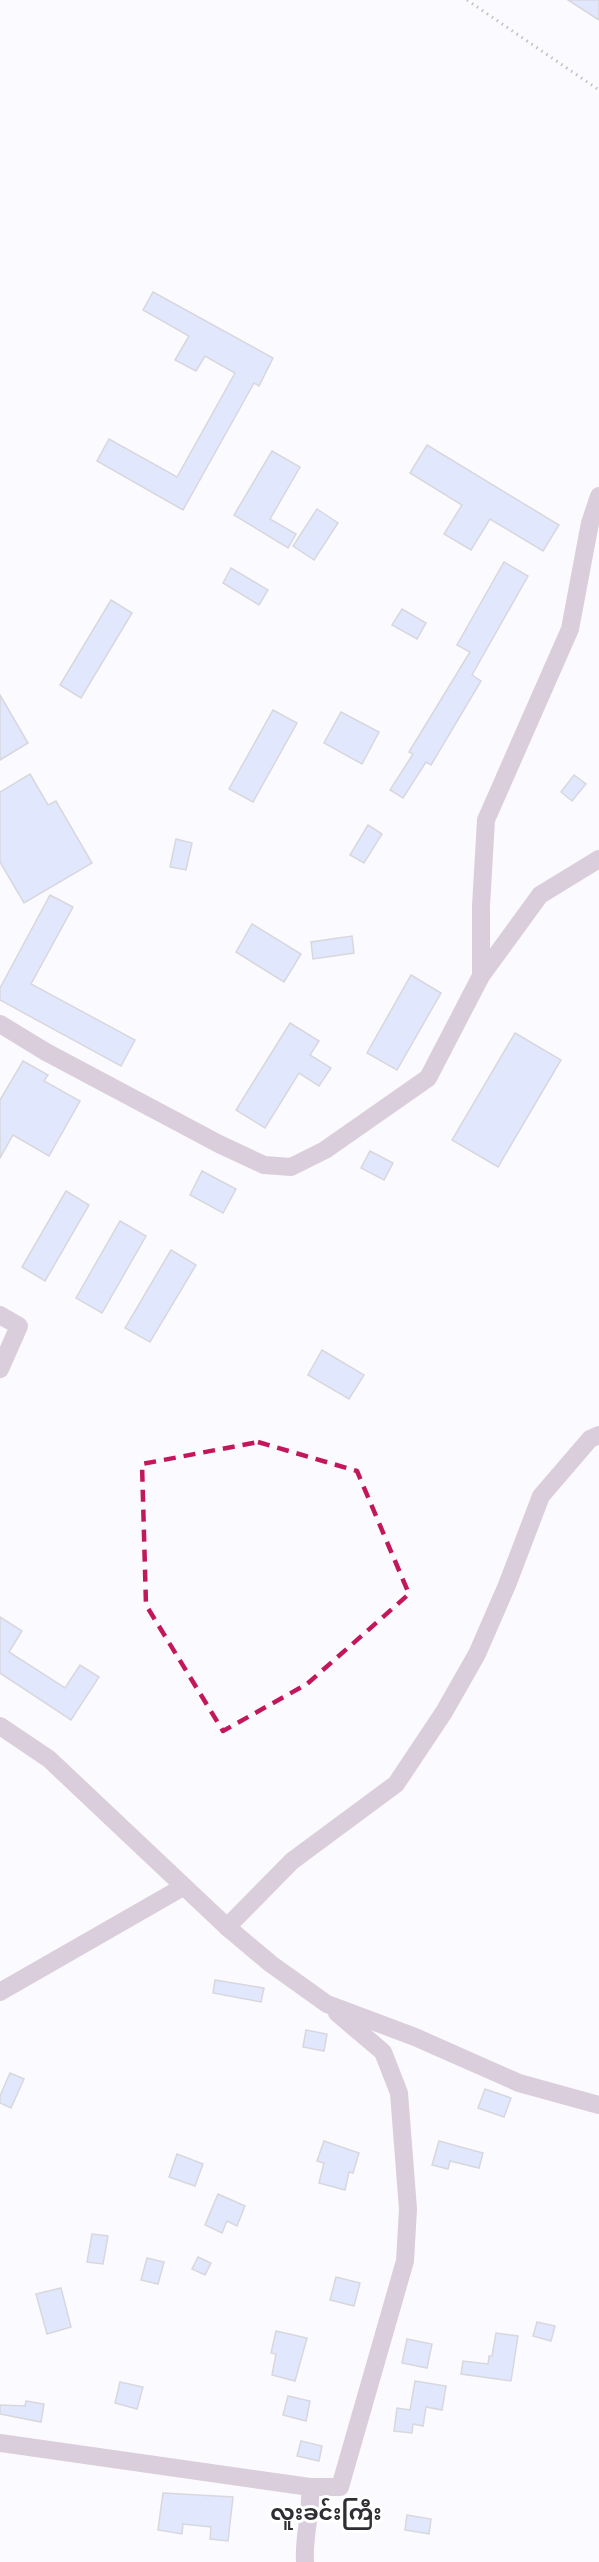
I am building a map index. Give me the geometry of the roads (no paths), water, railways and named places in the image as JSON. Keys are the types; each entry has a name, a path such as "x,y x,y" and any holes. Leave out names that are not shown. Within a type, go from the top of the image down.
{"street":[{"path":"481,976 481,906 486,819 570,629 590,523 599,496"},
{"path":"0,1024 46,1052 219,1144 264,1165 291,1167 325,1150 429,1078 481,976 540,895 599,859"},
{"path":"0,1315 19,1326 0,1369"},
{"path":"227,1927 292,1861 396,1784 444,1712 477,1654 507,1585 541,1496 590,1439 599,1435"},
{"path":"0,1726 49,1759 162,1863 183,1887 227,1927 271,1964 327,2004 383,2052 399,2093 408,2209 405,2262 340,2487 310,2487 0,2443"},
{"path":"0,1992 183,1887"},
{"path":"327,2004 415,2037 519,2083 599,2105"},
{"path":"305,2562 304,2542 311,2498 310,2487"}],"district":[{"name":"လူးခင်းကြီး","path":"326,2512"}]}
